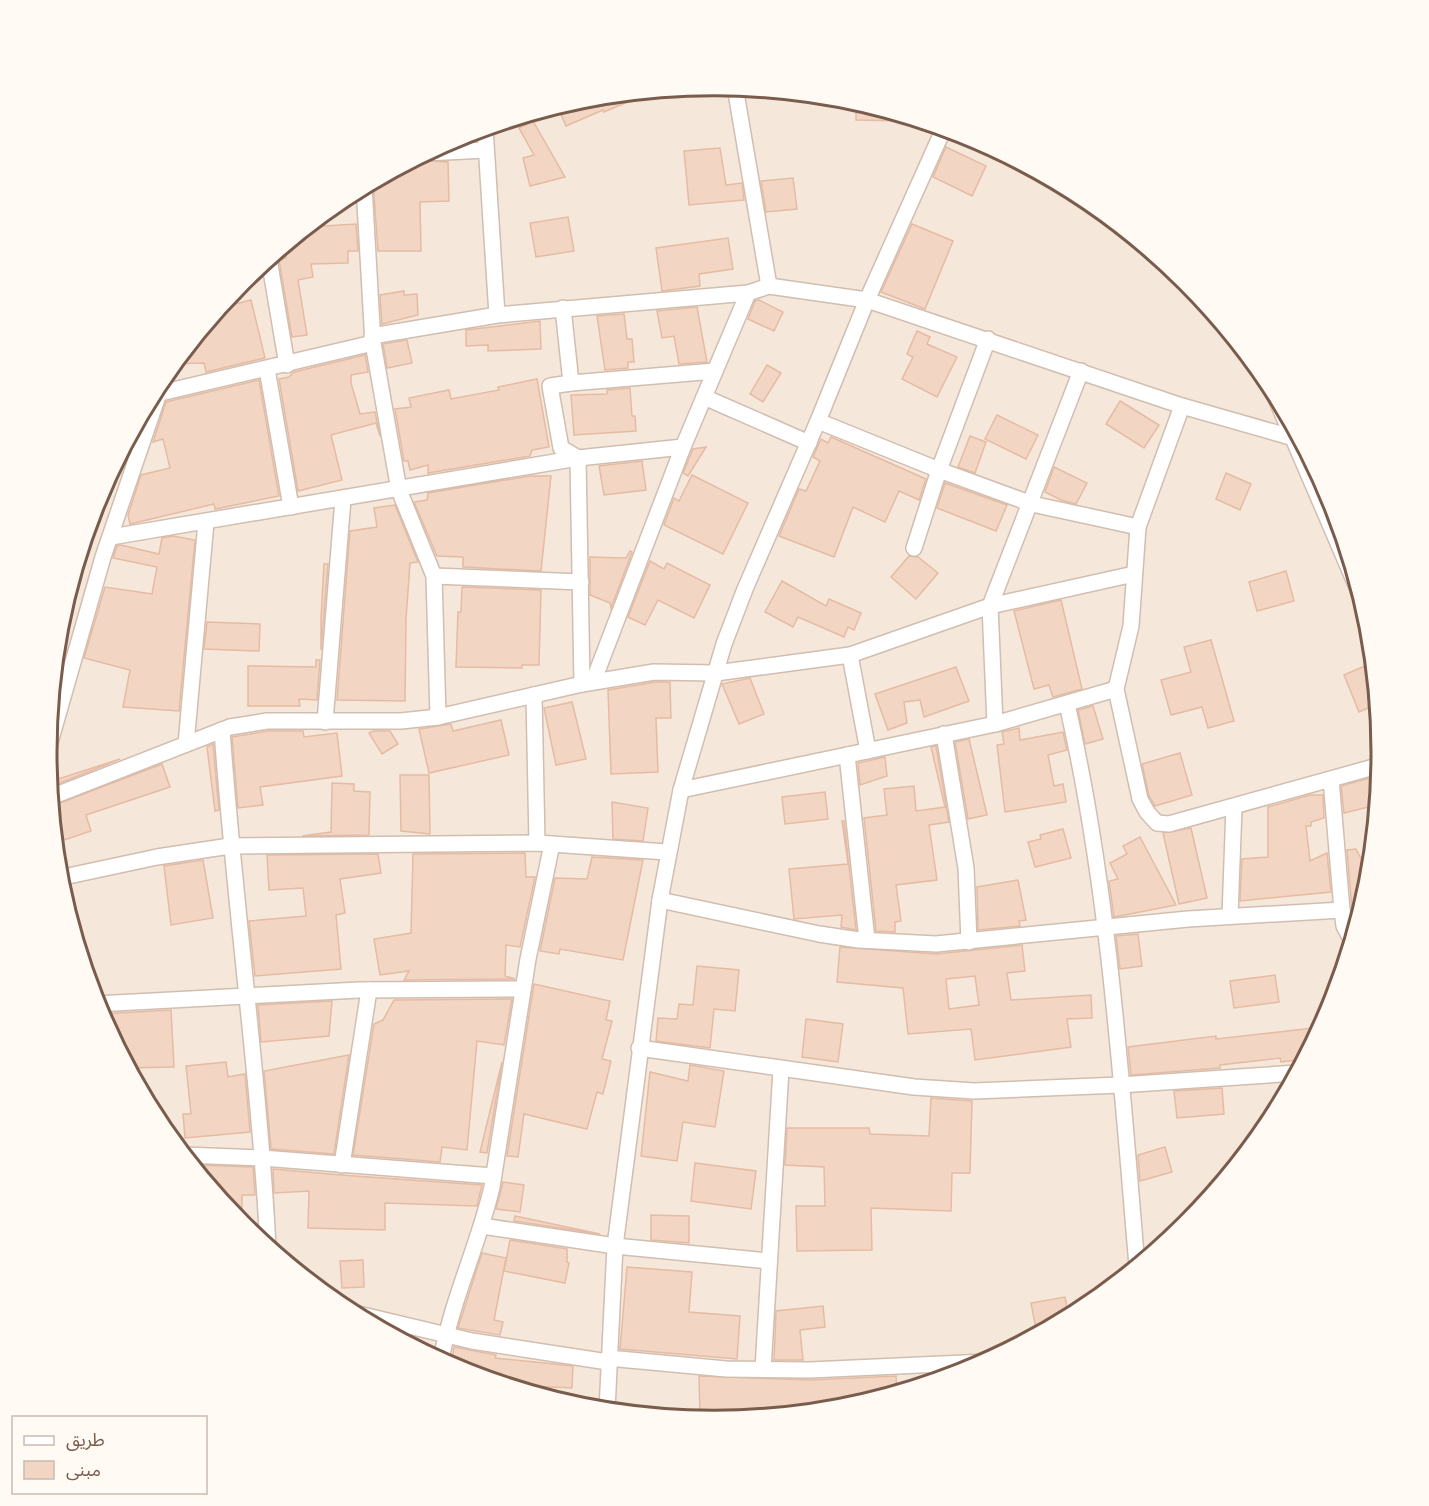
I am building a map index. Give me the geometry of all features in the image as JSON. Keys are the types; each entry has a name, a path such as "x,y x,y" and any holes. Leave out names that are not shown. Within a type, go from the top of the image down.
{"street":[{"path":"737,96 769,286"},
{"path":"607,1401 615,1246 660,900 667,852 681,790 716,673 745,589 809,443 867,300 941,136"},
{"path":"485,137 497,315"},
{"path":"450,152 486,150"},
{"path":"365,197 372,340 399,490 434,576 438,717"},
{"path":"271,269 287,365"},
{"path":"166,392 287,365 372,340 497,315 748,293 769,286 867,300 1182,406 1291,437"},
{"path":"588,683 748,293"},
{"path":"563,308 570,383"},
{"path":"914,548 939,471 988,339"},
{"path":"267,369 291,507"},
{"path":"579,458 561,448 550,386 715,371"},
{"path":"995,724 990,606 1032,504 1081,371"},
{"path":"704,397 809,443"},
{"path":"1182,406 1138,527 1131,626 1116,689 1140,799 1153,820 1163,825 1372,768"},
{"path":"58,714 84,621 148,419"},
{"path":"818,421 939,471 1032,504 1138,527"},
{"path":"111,537 579,458 684,447"},
{"path":"579,458 581,582 588,683"},
{"path":"1306,465 1331,526"},
{"path":"325,722 343,499"},
{"path":"186,744 206,522"},
{"path":"58,794 222,730 267,722 401,721 438,717 588,683 664,671 716,673 850,655 990,606 1134,574"},
{"path":"434,576 581,582"},
{"path":"850,655 868,751"},
{"path":"681,790 995,724 1116,689"},
{"path":"443,1351 446,1335 482,1226 493,1176 544,843 534,695"},
{"path":"1067,704 1094,833 1136,1257"},
{"path":"222,730 230,846 262,1158 267,1234"},
{"path":"944,734 966,868 969,942"},
{"path":"847,755 867,940"},
{"path":"1331,779 1342,910 1347,933"},
{"path":"1230,916 1234,807"},
{"path":"69,876 157,857 230,846 544,843 667,852"},
{"path":"660,900 819,934 867,940 936,944 1230,916 1342,910"},
{"path":"106,1003 369,990 523,989"},
{"path":"342,1165 369,990"},
{"path":"639,1048 914,1087 974,1091 1120,1085 1288,1074"},
{"path":"763,1370 781,1069"},
{"path":"195,1155 262,1158 493,1176"},
{"path":"482,1226 615,1246 769,1261"},
{"path":"382,1320 515,1349 608,1360 726,1369 763,1370 959,1363"}],"shaded area":[{"path":"714,95 758,97 843,108 885,118 926,130 1005,163 1080,206 1115,231 1179,288 1209,319 1261,388 1284,424 1322,501 1337,542 1350,583 1366,667 1371,710 1371,796 1366,839 1350,923 1322,1005 1304,1044 1284,1082 1236,1153 1209,1187 1148,1247 1080,1300 1043,1322 1005,1343 926,1376 843,1398 800,1405 758,1409 671,1409 586,1398 544,1388 503,1376 424,1343 349,1300 314,1275 250,1218 220,1187 168,1118 145,1082 107,1005 79,923 63,839 58,796 58,710 63,667 79,583 92,542 107,501 145,424 193,353 220,319 250,288 314,231 349,206 424,163 503,130 586,108 629,101"}],"building":[{"path":"630,101 604,112 603,110 566,126 561,114"},
{"path":"856,111 894,121 856,120"},
{"path":"533,121 565,177 530,186 523,158 534,155 519,128"},
{"path":"946,147 986,166 972,196 933,177"},
{"path":"720,148 726,185 742,183 744,200 689,205 684,151"},
{"path":"429,161 448,162 449,201 420,202 421,251 378,251 374,191"},
{"path":"793,178 797,209 766,212 761,181"},
{"path":"568,217 574,251 536,257 530,223"},
{"path":"356,224 358,251 348,251 348,263 311,264 313,277 298,280 307,335 292,337 279,261 286,258 286,255 321,226"},
{"path":"912,224 953,241 925,309 881,292"},
{"path":"728,238 733,269 699,274 700,286 662,291 656,248"},
{"path":"404,291 404,295 417,294 418,315 382,324 380,295"},
{"path":"251,300 265,358 206,372 204,363 185,364 220,319 234,304"},
{"path":"759,300 783,312 774,331 748,319 755,301"},
{"path":"697,307 707,362 679,364 674,336 662,338 657,311"},
{"path":"624,314 627,339 632,339 634,362 628,362 628,368 605,370 597,316"},
{"path":"540,321 541,349 488,351 488,345 466,346 466,330"},
{"path":"917,331 930,337 927,344 957,357 937,397 902,379 913,357 907,354"},
{"path":"407,340 412,363 387,368 383,344"},
{"path":"365,355 368,372 351,375 351,383 360,414 375,412 380,436 376,423 331,435 342,480 298,491 279,379 289,377 294,372"},
{"path":"767,365 781,373 763,402 750,394"},
{"path":"537,379 549,447 532,450 530,456 428,473 428,465 410,470 408,461 404,461 395,409 411,407 409,398 449,390 451,399 499,390 498,387"},
{"path":"259,380 279,496 215,509 214,504 130,524 128,515 141,475 170,468 163,439 153,442 166,402"},
{"path":"630,388 632,416 635,416 636,431 574,435 571,395 607,394 607,390"},
{"path":"1120,401 1159,425 1144,448 1106,424"},
{"path":"997,415 1038,435 1026,459 985,439"},
{"path":"970,436 986,442 975,473 958,467"},
{"path":"831,437 926,479 919,500 899,491 885,522 853,507 834,557 779,536 799,489 806,491 820,461 813,457 821,439 828,443"},
{"path":"706,447 688,476 683,473 693,449"},
{"path":"642,461 646,490 604,495 599,466"},
{"path":"1054,467 1087,483 1076,504 1045,492"},
{"path":"1226,473 1251,484 1240,510 1216,499"},
{"path":"692,475 748,503 723,554 664,525 674,498 679,501"},
{"path":"530,476 551,476 541,571 463,567 463,557 437,556 414,502 427,500 428,493"},
{"path":"945,483 1007,505 996,531 937,508"},
{"path":"395,505 418,562 410,563 406,619 405,701 337,700 350,531 377,527 374,508"},
{"path":"173,536 195,540 179,711 123,707 130,670 84,658 105,587 152,594 157,567 113,558 117,546 121,545 159,554 162,538"},
{"path":"630,551 632,552 611,608 610,603 590,595 590,557 626,558"},
{"path":"909,556 918,557 938,573 916,599 891,577"},
{"path":"650,561 664,569 667,563 710,585 694,618 658,600 645,625 628,617"},
{"path":"324,564 328,564 321,650 321,618"},
{"path":"1286,571 1294,601 1257,611 1249,582"},
{"path":"782,581 826,606 829,599 861,613 854,630 848,627 844,637 798,617 793,627 765,612"},
{"path":"462,587 541,590 539,665 522,665 522,668 456,667 458,612 461,612"},
{"path":"1061,600 1082,689 1053,697 1049,685 1034,689 1014,611"},
{"path":"207,622 260,624 259,651 204,649"},
{"path":"1211,640 1234,721 1208,728 1202,707 1171,715 1161,680 1191,672 1184,647"},
{"path":"316,660 320,660 317,700 299,699 300,706 248,706 248,666 316,667"},
{"path":"1365,666 1371,707 1359,712 1344,675"},
{"path":"956,667 969,701 924,717 920,700 904,702 907,723 888,730 875,694"},
{"path":"750,678 764,714 739,724 722,684"},
{"path":"655,682 670,682 671,718 656,718 658,772 611,774 608,690"},
{"path":"572,702 586,759 556,765 544,708"},
{"path":"1093,706 1103,739 1085,744 1078,710"},
{"path":"501,720 509,755 429,773 419,729 451,724 453,731"},
{"path":"1019,728 1020,740 1063,732 1067,750 1048,755 1054,786 1063,784 1066,802 1005,812 997,745 1004,744 1002,732"},
{"path":"268,731 303,731 304,737 337,733 342,776 260,787 263,805 238,808 232,737"},
{"path":"390,731 398,744 382,754 369,733"},
{"path":"969,739 987,815 968,819 955,742"},
{"path":"213,744 219,810 215,811 207,747"},
{"path":"936,746 949,822 929,825 937,880 896,885 901,921 895,922 895,932 876,931 864,818 887,815 884,789 914,786 916,811 945,807 931,747"},
{"path":"1180,753 1192,795 1155,806 1149,796 1142,764"},
{"path":"885,757 887,776 860,785 858,763"},
{"path":"120,759 58,784 58,779"},
{"path":"162,764 170,787 86,815 91,831 63,840 59,803"},
{"path":"400,775 429,775 430,834 401,831"},
{"path":"1371,778 1370,807 1344,813 1341,786"},
{"path":"332,783 354,784 354,791 370,792 369,835 302,836 331,832"},
{"path":"825,792 828,819 785,824 782,797"},
{"path":"1310,795 1323,795 1324,818 1311,822 1311,826 1306,826 1310,861 1327,853 1331,892 1240,901 1242,859 1268,857 1268,807"},
{"path":"612,802 648,808 643,841 613,839"},
{"path":"842,821 844,821 856,930 841,927 842,915 794,919 789,869 848,864"},
{"path":"1191,828 1207,898 1179,904 1163,833"},
{"path":"1063,829 1071,858 1035,867 1028,842 1041,839 1040,835"},
{"path":"1140,837 1176,905 1114,917 1109,881 1118,879 1110,863 1127,854 1123,846"},
{"path":"1356,849 1362,861 1352,912 1347,850"},
{"path":"525,853 526,877 535,877 520,947 506,945 505,976 515,979 404,980 409,971 380,975 374,939 411,933 413,854"},
{"path":"378,854 381,873 340,879 345,913 336,915 341,969 255,976 249,921 306,916 303,888 269,890 267,855"},
{"path":"592,857 643,860 623,960 560,949 559,954 540,951 555,878 587,879"},
{"path":"203,860 213,918 171,925 164,866"},
{"path":"1018,880 1026,920 1019,921 1020,926 978,930 977,887"},
{"path":"1138,934 1142,966 1120,969 1116,936"},
{"path":"1022,945 1025,971 1007,973 1011,1000 1091,995 1092,1018 1067,1019 1071,1047 975,1060 971,1029 908,1034 903,988 837,982 840,947 936,954","holes":["975,976 979,1005 949,1009 946,979"]},
{"path":"697,966 739,970 735,1011 714,1009 710,1048 656,1041 658,1018 677,1019 679,1004 693,1005"},
{"path":"1275,975 1279,1002 1234,1008 1230,981"},
{"path":"534,984 610,1001 606,1020 612,1021 602,1059 611,1061 603,1094 597,1092 587,1129 524,1114 518,1157 507,1156"},
{"path":"512,999 504,1045 477,1041 467,1150 442,1147 440,1162 353,1155 374,1024 383,1020 394,1000"},
{"path":"332,1001 329,1036 261,1042 258,1005"},
{"path":"171,1010 174,1067 138,1068 111,1013"},
{"path":"806,1019 843,1024 838,1062 802,1057"},
{"path":"1311,1028 1295,1060 1281,1062 1280,1058 1220,1065 1220,1068 1131,1075 1128,1047 1216,1036 1216,1039"},
{"path":"349,1055 334,1154 271,1149 264,1071"},
{"path":"226,1062 228,1077 245,1074 250,1132 185,1138 183,1114 191,1114 186,1066"},
{"path":"502,1062 487,1153 480,1152"},
{"path":"690,1065 724,1071 715,1127 683,1122 677,1161 641,1156 650,1072 688,1081"},
{"path":"1222,1088 1224,1114 1177,1118 1174,1091"},
{"path":"931,1098 972,1101 970,1173 952,1173 951,1211 871,1208 872,1250 797,1251 796,1206 825,1206 824,1167 785,1165 787,1128 869,1128 870,1134 929,1136"},
{"path":"1165,1147 1172,1172 1140,1181 1138,1155"},
{"path":"695,1163 756,1171 751,1209 691,1201"},
{"path":"203,1165 253,1167 255,1195 242,1195 242,1210"},
{"path":"273,1169 482,1185 477,1206 385,1203 385,1230 308,1228 309,1191 274,1193"},
{"path":"503,1182 524,1185 520,1212 496,1209"},
{"path":"651,1215 689,1216 689,1243 651,1240"},
{"path":"515,1216 600,1234 514,1221"},
{"path":"510,1240 567,1249 567,1262 569,1263 565,1283 504,1271"},
{"path":"482,1253 506,1258 494,1320 503,1322 500,1335 458,1328"},
{"path":"363,1260 364,1287 342,1288 340,1261"},
{"path":"627,1267 692,1272 689,1312 740,1316 737,1359 620,1349"},
{"path":"1065,1297 1067,1308 1035,1326 1031,1303"},
{"path":"823,1306 825,1327 800,1330 803,1360 774,1360 776,1311"},
{"path":"454,1347 496,1355 495,1358 573,1366 572,1388 539,1386 503,1376 453,1355"},
{"path":"699,1376 810,1380 896,1376 897,1385 843,1398 758,1409 700,1410"}]}
